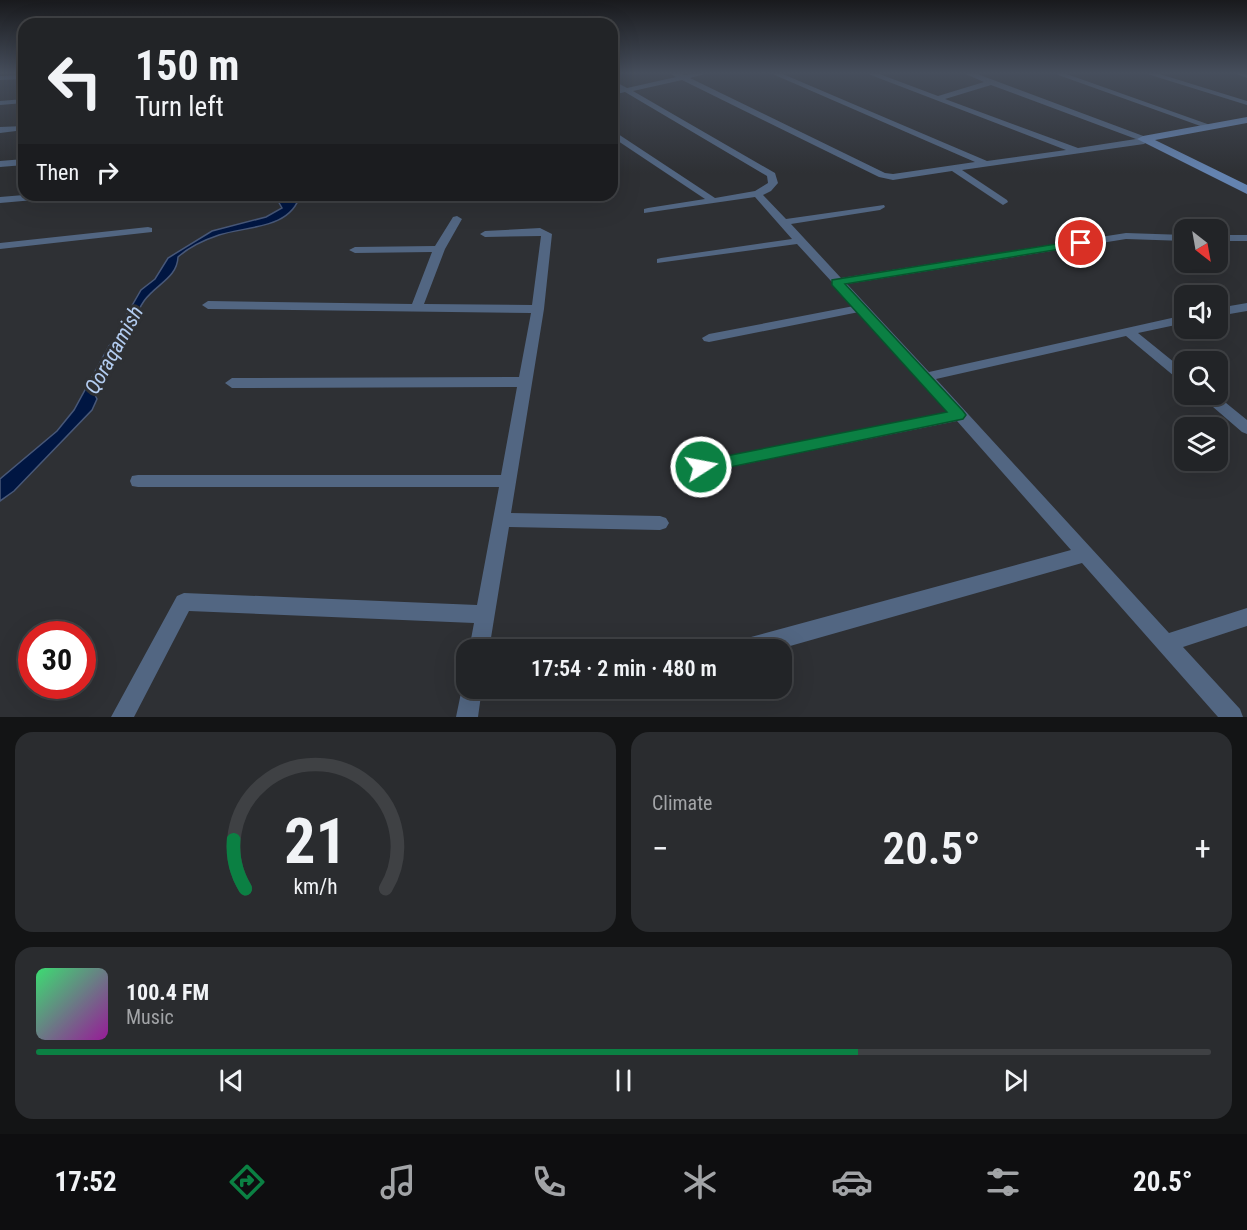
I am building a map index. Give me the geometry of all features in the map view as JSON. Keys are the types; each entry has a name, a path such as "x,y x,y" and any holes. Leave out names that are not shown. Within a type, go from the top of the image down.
{"street":[{"path":"648,211 711,199 757,194 768,189 773,183 772,176 652,105"},
{"path":"738,105 874,173 893,177 1080,152 1247,120"},
{"path":"850,105 987,164"},
{"path":"954,105 1080,152"},
{"path":"1053,105 1143,140 1247,190"},
{"path":"1150,105 1209,126"},
{"path":"0,130 18,128"},
{"path":"618,137 711,199"},
{"path":"0,164 18,162"},
{"path":"953,168 1003,202"},
{"path":"757,194 926,377 1232,717"},
{"path":"0,200 18,198"},
{"path":"784,222 880,207"},
{"path":"417,307 439,249 457,219"},
{"path":"0,246 148,230"},
{"path":"481,639 538,309 547,234 540,231 485,234"},
{"path":"837,282 1125,236 1174,238"},
{"path":"1228,238 1247,238"},
{"path":"661,261 798,241"},
{"path":"355,250 439,249"},
{"path":"208,305 538,309"},
{"path":"1228,310 1247,307"},
{"path":"709,338 863,308"},
{"path":"926,377 1174,321"},
{"path":"1127,331 1174,369"},
{"path":"232,383 525,382"},
{"path":"1218,405 1247,428"},
{"path":"1232,416 1247,412"},
{"path":"701,467 958,415"},
{"path":"138,481 508,481"},
{"path":"502,520 660,523"},
{"path":"780,639 1085,554"},
{"path":"122,717 184,602 485,614"},
{"path":"1167,643 1247,617"},
{"path":"467,717 470,699"}],"water":[{"name":"Qoraqamish","path":"278,201 297,201 287,214 278,220 213,237 178,257 171,274 144,301 136,323 105,367 94,393 97,399 92,410 14,491 0,501 0,479 57,431 74,410 109,346 123,329 126,316 141,290 155,279 168,258 212,231 266,217 282,208"}],"route":[{"path":"701,467 958,415 879,325 837,282 1081,243"}]}
